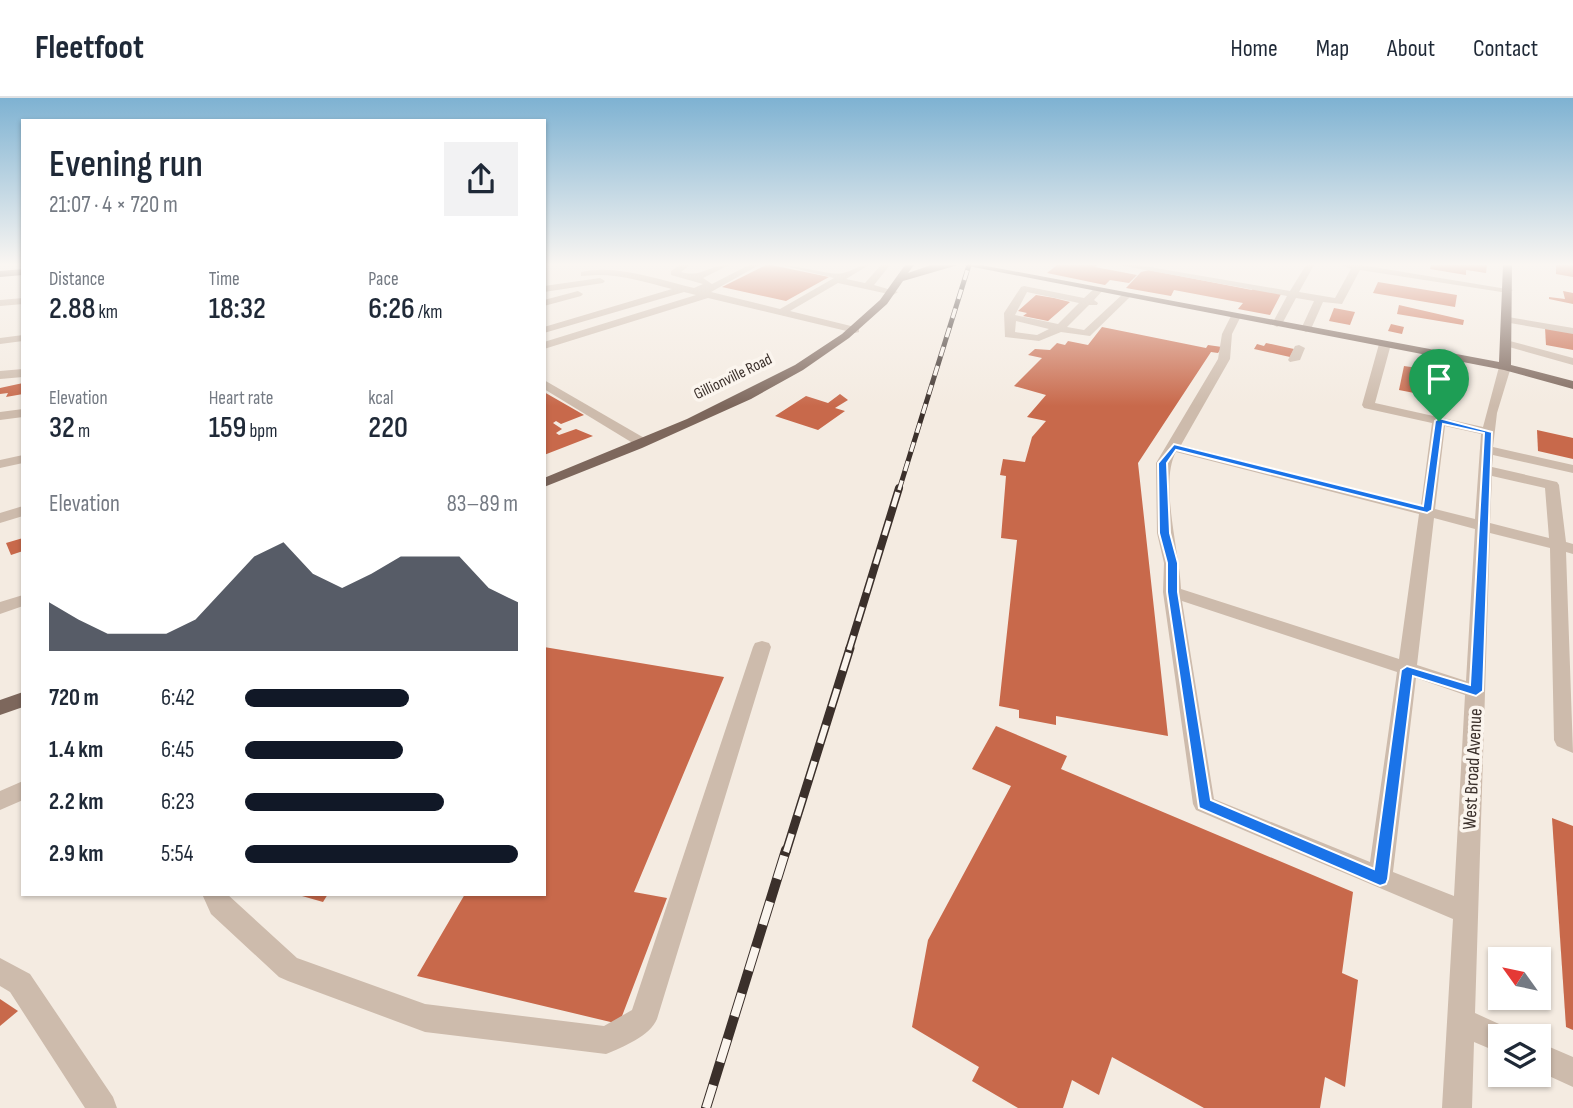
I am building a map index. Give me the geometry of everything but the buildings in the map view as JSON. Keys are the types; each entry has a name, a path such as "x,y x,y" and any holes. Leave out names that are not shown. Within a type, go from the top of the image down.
{"main road":[{"name":"Gillionville Road","path":"546,483 762,387 810,361 855,330 873,312"},
{"path":"1216,312 1505,368 1573,385"},
{"name":"West Broad Avenue","path":"1505,368 1508,312"},
{"path":"1505,368 1573,376"},
{"path":"0,708 21,700"}],"street":[{"path":"546,329 605,312"},
{"path":"546,345 639,312"},
{"path":"777,312 855,330"},
{"path":"1010,312 1009,335 1039,338 1060,328 1076,312"},
{"path":"1011,317 1086,334 1109,312"},
{"path":"1277,324 1283,312"},
{"path":"1306,329 1314,312"},
{"path":"1236,316 1227,334 1224,359 1163,463 1165,533 1172,563 1172,592 1204,804 1466,914"},
{"path":"1508,320 1573,331"},
{"path":"0,341 21,338"},
{"path":"1506,343 1573,362"},
{"path":"1385,344 1368,405 1439,421 1552,485 1565,547 1564,740 1573,746"},
{"path":"1294,360 1299,348"},
{"name":"West Broad Avenue","path":"1457,1108 1487,450 1505,368"},
{"path":"0,375 21,373"},
{"path":"546,385 641,442"},
{"path":"0,416 21,413"},
{"path":"1380,879 1439,421"},
{"path":"1174,447 1565,547"},
{"path":"1487,450 1573,469"},
{"path":"0,464 21,459"},
{"path":"0,518 21,512"},
{"path":"1172,592 1476,691"},
{"path":"0,608 21,601"},
{"path":"215,896 220,906 288,968 425,1017 606,1040 643,1019 762,647"},
{"path":"0,801 21,791"},
{"path":"0,971 20,983 102,1108"},
{"path":"1461,1021 1488,1033"},
{"path":"1551,1062 1573,1072"}],"railway":[{"path":"899,490 954,312"},
{"path":"849,650 899,488"},
{"path":"786,852 850,648"},
{"path":"706,1108 786,850"}],"route":[{"path":"1439,421 1488,432 1476,691 1407,670 1380,879 1204,804 1172,592 1172,563 1165,533 1163,506 1163,463 1174,447 1427,510 1439,421"}]}
